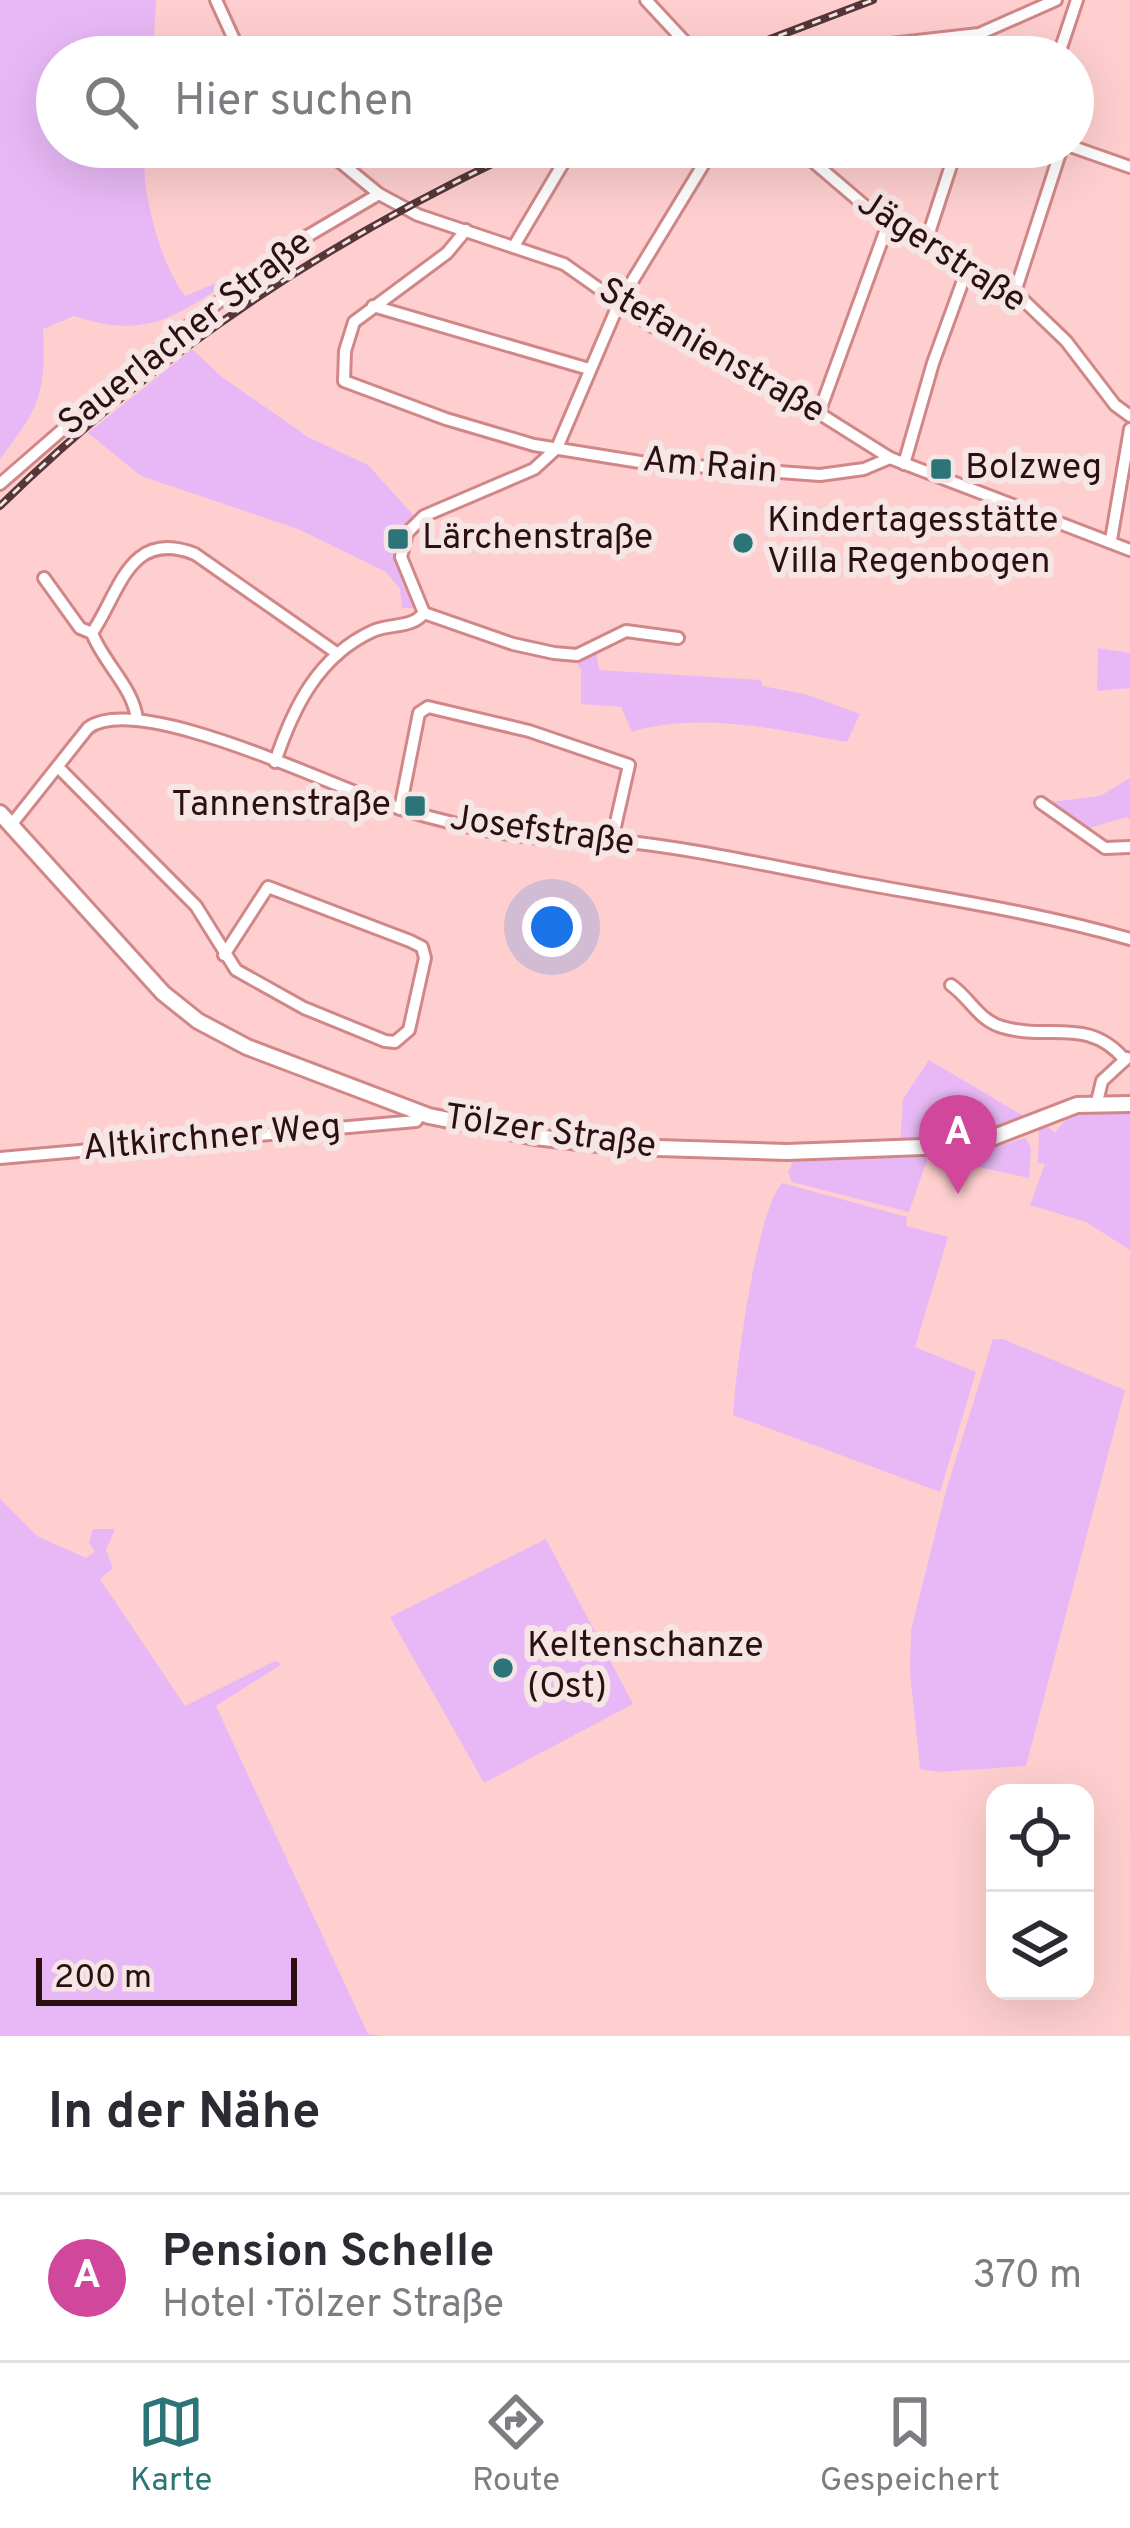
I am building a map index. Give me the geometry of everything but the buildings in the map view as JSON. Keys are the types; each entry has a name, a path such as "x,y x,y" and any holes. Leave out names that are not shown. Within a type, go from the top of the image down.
{"main road":[{"name":"Tölzer Straße","path":"5,819 164,993 198,1021 263,1054 421,1114 481,1128 602,1144 700,1152 787,1152 974,1142 1069,1107 1097,1102 1130,1105"}],"street":[{"path":"216,0 232,36"},
{"path":"646,0 679,36"},
{"path":"961,36 979,34 1056,0"},
{"path":"1065,36 1077,0"},
{"path":"1094,154 1130,167"},
{"name":"Stefanienstraße","path":"347,168 379,194 418,215 563,264 668,334 725,354 890,458 1130,550"},
{"path":"514,246 560,168"},
{"path":"678,638 626,631 577,655 513,644 424,613 401,557 407,533 424,516 534,469 556,448 619,303 701,168"},
{"name":"Jägerstraße","path":"819,168 889,221 1015,292 1066,341 1114,405 1130,416"},
{"path":"926,242 950,168"},
{"path":"1015,292 1055,168"},
{"name":"Sauerlacher Straße","path":"0,484 261,268 379,194"},
{"path":"819,413 889,221"},
{"path":"373,306 447,253 466,230"},
{"path":"904,464 933,363 968,267"},
{"path":"373,306 589,369"},
{"name":"Am Rain","path":"373,306 354,322 345,351 344,381 534,445 640,462 820,476 864,469 890,458"},
{"path":"1111,540 1130,429"},
{"path":"534,445 534,469"},
{"path":"864,469 865,445"},
{"path":"92,633 130,566 149,552 174,548 195,554 338,654"},
{"path":"44,578 80,628 92,633 100,655 135,703 136,720"},
{"path":"275,762 299,700 338,654 370,632 412,623 424,613"},
{"path":"400,808 419,712 428,707 529,731 629,765 612,840"},
{"name":"Josefstraße","path":"5,819 96,722 136,720 208,735 400,808 529,837 612,840 944,898 1130,939"},
{"path":"58,767 196,906 224,955 236,970 304,1008 394,1042 409,1030 424,952 410,941 268,887 224,955"},
{"path":"1041,803 1105,848 1130,847"},
{"path":"951,986 991,1023 1102,1037 1128,1058 1102,1082 1097,1102"},
{"name":"Altkirchner Weg","path":"0,1158 416,1121 421,1114"}],"shaded area":[{"path":"0,0 156,0 154,36 36,36 36,168 144,168 154,224 185,296 245,271 165,319 125,326 74,316 43,329 38,399 0,459"},
{"path":"192,349 222,377 308,437 368,465 415,517 400,552 404,573 421,608 402,608 400,589 386,572 298,529 141,476 88,433"},
{"path":"1098,648 1130,653 1130,688 1097,691"},
{"path":"596,649 599,670 761,680 762,686 805,694 860,714 847,742 711,723 632,732 621,707 581,704 581,669 575,661"},
{"path":"1130,778 1130,820 1086,829 1050,802 1100,796"},
{"path":"929,1060 1024,1116 966,1140 900,1144 903,1099"},
{"path":"1111,1108 1130,1111 1130,1250 1086,1222 1030,1205 1045,1164 1038,1163 1039,1129 1047,1126 1055,1133 1072,1116"},
{"path":"1026,1138 1031,1148 1029,1178 969,1165 965,1149 987,1149"},
{"path":"930,1151 909,1212 792,1182 788,1172 796,1156"},
{"path":"782,1183 907,1217 906,1226 948,1237 915,1347 976,1372 940,1492 733,1415 756,1257"},
{"path":"993,1339 1003,1339 1125,1390 1026,1766 920,1769 910,1672 911,1630 946,1491"},
{"path":"0,1499 37,1536 86,1558 95,1551 89,1543 93,1529 115,1529 106,1550 113,1568 100,1579 185,1706 275,1661 282,1664 216,1706 368,2034 383,2036 0,2036"},
{"path":"546,1539 633,1704 484,1783 390,1617"}],"railway":[{"path":"778,36 873,0"},
{"path":"0,506 183,350 316,260 485,168"}],"place":[{"name":"Bolzweg","path":"941,469"},
{"name":"Lärchenstraße","path":"398,539"},
{"name":"Kindertagesstätte Villa Regenbogen","path":"743,543"},
{"name":"Tannenstraße","path":"415,806"},
{"name":"Pension Schelle","path":"958,1194"},
{"name":"Keltenschanze (Ost)","path":"503,1668"}]}
